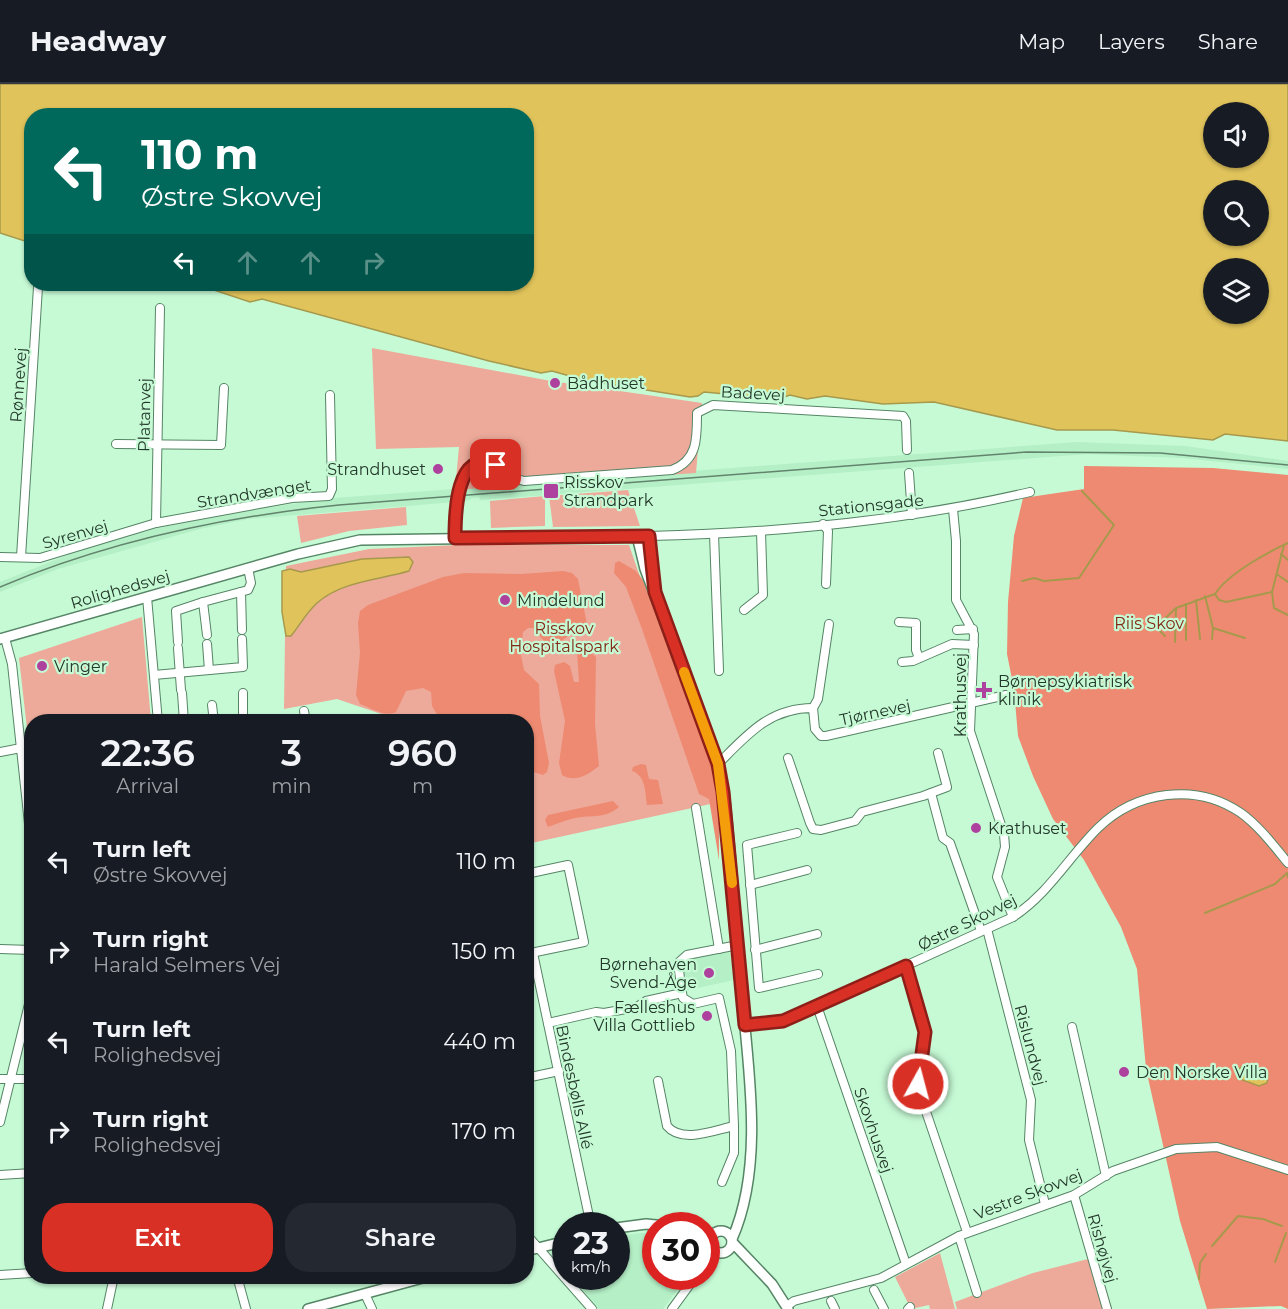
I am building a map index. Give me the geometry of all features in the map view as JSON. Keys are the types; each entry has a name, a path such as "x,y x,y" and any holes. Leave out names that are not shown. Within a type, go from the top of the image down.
{"street":[{"name":"Rønnevej","path":"21,557 38,291"},
{"name":"Platanvej","path":"156,523 160,308"},
{"path":"116,444 221,445 224,388"},
{"name":"Strandvænget","path":"156,523 292,498 329,496 332,489 330,396"},
{"name":"Badevej","path":"455,538 461,483 464,474 476,463 488,462 507,476 524,481 672,470 690,458 697,437 697,413 713,405 724,403 903,416 906,421 907,450"},
{"path":"909,473 912,515"},
{"name":"Stationsgade","path":"649,536 762,532 912,515 953,509 1030,492"},
{"name":"Krathusvej","path":"953,509 956,541 956,600 972,628 974,645 971,704 972,744 1004,834 1005,847 997,877 1013,917"},
{"name":"Syrenvej","path":"0,557 40,558 56,555 156,523"},
{"path":"823,524 828,531 826,584"},
{"path":"744,610 764,595 762,532"},
{"path":"714,534 719,670"},
{"path":"637,536 638,550 718,764 725,802 745,1025 752,1144 739,1213 732,1240 726,1252"},
{"path":"649,536 655,592"},
{"name":"Rolighedsvej","path":"3,639 248,568 360,540 649,536"},
{"path":"183,714 176,611 241,592 251,586 248,568"},
{"path":"241,592 242,630"},
{"path":"147,597 157,714"},
{"path":"203,602 207,635"},
{"path":"899,622 916,623 916,650 919,658"},
{"path":"813,708 818,699 829,624"},
{"name":"Krathusvej","path":"957,630 972,628"},
{"path":"3,639 12,664 24,776"},
{"path":"154,675 243,667 242,639"},
{"path":"207,644 209,670"},
{"name":"Krathusvej","path":"902,662 919,658 951,644 974,645"},
{"path":"243,693 243,714"},
{"name":"Tjørnevej","path":"718,764 752,730 782,711 813,708 816,729 821,736 826,736 1006,695"},
{"path":"212,705 213,714"},
{"path":"0,752 21,748"},
{"path":"788,758 813,829 820,830 855,821 862,812 947,787 938,753"},
{"name":"Rislundvej","path":"931,793 943,838 951,843 984,930 1031,1100 1029,1140 1045,1204"},
{"name":"Østre Skovvej","path":"745,1025 783,1021 1013,917 1035,902 1047,890 1100,826 1120,811 1143,799 1162,794 1191,795 1218,801 1241,813 1288,863"},
{"path":"696,808 718,949"},
{"path":"797,833 747,845 759,988 818,974"},
{"name":"Bindesbølls Allé","path":"534,872 568,866 584,942 534,953"},
{"path":"750,885 807,870"},
{"path":"755,950 817,934"},
{"path":"722,1182 734,1153 731,1051 719,998 693,1004 683,998 678,963 687,955 738,945"},
{"path":"0,949 24,950"},
{"path":"906,966 925,1032 920,1094 963,1234"},
{"name":"Bindesbølls Allé","path":"534,969 559,1071 588,1212"},
{"path":"741,982 758,980"},
{"path":"548,1023 596,1012 637,1008 646,1001 682,993"},
{"name":"Skovhusvej","path":"817,1006 906,1264"},
{"path":"0,1122 24,1025"},
{"name":"Vestre Skovvej","path":"1072,1027 1106,1176"},
{"path":"534,1076 559,1071"},
{"path":"0,1079 24,1079"},
{"path":"658,1081 667,1126 670,1130 687,1136 734,1126"},
{"name":"Vestre Skovvej","path":"788,1307 794,1301 868,1283 963,1234 1074,1194 1123,1167 1176,1149 1217,1147 1288,1170"},
{"path":"0,1175 24,1174"},
{"name":"Rishøjvej","path":"1074,1194 1107,1309"},
{"path":"720,1228 739,1213"},
{"path":"720,1234 732,1240 772,1284 788,1307"},
{"name":"Vestre Skovvej","path":"963,1234 977,1293"},
{"path":"534,1242 592,1309"},
{"path":"534,1249 552,1245"},
{"path":"720,1249 749,1261"},
{"path":"0,1275 24,1274"},
{"path":"107,1309 112,1284"},
{"path":"239,1284 246,1309"},
{"path":"308,1309 401,1284"},
{"path":"672,1309 686,1290"},
{"path":"874,1290 884,1309"},
{"path":"365,1294 372,1309"}],"shaded area":[{"path":"0,84 1288,84 1288,441 1225,434 1213,440 1113,430 1057,430 934,402 883,404 825,396 807,399 790,395 779,399 704,392 690,397 584,380 552,371 541,373 262,299 250,302 217,291 534,291 534,108 24,108 24,241 0,233"},
{"path":"1076,442 1186,446 1288,461 1288,469 1182,458 1087,454 480,500 479,497 467,501 248,519 200,529 58,569 0,592 0,582 80,550 157,528 250,510 335,498"},
{"path":"409,557 413,562 409,571 338,590 317,603 291,636 286,636 282,612 282,571 290,569 301,572 362,559"},
{"name":"Børnehaven Svend-Åge","path":"728,951 731,955 734,980 688,990 682,966 687,960"},
{"path":"1253,1066 1268,1074 1267,1083 1259,1086 1237,1078 1236,1072 1241,1067"},
{"path":"642,1233 642,1290 677,1290 663,1309 598,1309 582,1290 630,1290 630,1234"}],"green space":[{"name":"Risskov Strandpark","path":"372,348 551,381 702,403 696,473 455,490 459,447 376,449"},
{"name":"Riis Skov","path":"1084,466 1213,468 1288,475 1288,1309 1281,1306 1207,1309 1180,1221 1146,1069 1137,969 1121,927 1084,860 1053,819 1018,736 1014,689 1007,654 1008,602 1014,536 1023,498 1084,489"},
{"path":"628,490 640,526 553,527 549,496"},
{"path":"545,496 545,526 491,528 490,501"},
{"path":"406,507 407,525 349,531 301,543 297,516"},
{"name":"Risskov Hospitalspark","path":"458,545 629,545 706,767 715,803 534,842 534,714 381,714 337,699 284,709 286,566 369,549"},
{"path":"619,561 636,571 643,580 713,770 719,817 719,860 709,799 699,794 626,587 614,573 615,563"},
{"path":"563,571 572,573 578,579 587,624 561,641 555,648 550,648 533,628 528,628 523,632 521,655 524,670 539,684 540,716 549,763 547,772 543,775 534,772 534,714 437,714 432,706 431,692 423,688 406,691 396,712 378,711 360,704 356,695 360,653 358,623 360,611 368,605 443,577 464,573 521,574"},
{"path":"142,617 150,714 25,714 19,658"},
{"path":"584,647 596,657 595,724 599,766 586,775 572,778 562,775 559,763 565,721 554,671 555,665 564,662 570,666 574,682 579,682 577,651"},
{"path":"646,765 649,779 658,780 663,804 647,805 642,781 637,773 632,771 633,767"},
{"path":"613,801 619,807 608,814 571,819 548,827 545,820 548,815"},
{"path":"940,1253 955,1309 930,1309 929,1305 911,1309 895,1277"},
{"path":"1096,1257 1112,1309 957,1309 955,1302 1033,1273"}],"waterway":[{"path":"1022,581 1034,578 1044,581 1079,578 1114,525 1082,491"},
{"path":"1272,592 1226,602 1219,600 1215,594 1238,572 1288,543"},
{"path":"1284,545 1272,592 1274,608 1288,615"},
{"path":"1281,554 1288,560"},
{"path":"1278,575 1288,582"},
{"path":"1165,636 1156,627 1176,608 1215,594"},
{"path":"1205,596 1213,628 1212,639"},
{"path":"1196,600 1200,639"},
{"path":"1186,604 1186,640"},
{"path":"1175,642 1176,609"},
{"path":"1213,628 1245,638"},
{"path":"1205,913 1275,884 1287,873 1288,877"},
{"path":"1212,1246 1238,1216 1263,1219 1282,1226"},
{"path":"1275,1262 1286,1233"},
{"path":"1199,1279 1200,1263 1206,1254"}],"tram line":[{"path":"0,587 82,556 166,533 252,516 339,505 1027,452 1160,453 1288,465"}],"slow traffic":[{"path":"684,672 718,764 732,883"}],"place":[{"name":"Bådhuset","path":"555,383"},
{"name":"Strandhuset","path":"438,469"},
{"name":"Risskov Strandpark","path":"551,491"},
{"name":"Mindelund","path":"505,600"},
{"name":"Vinger","path":"42,666"},
{"name":"Børnepsykiatrisk klinik","path":"984,690"},
{"name":"Krathuset","path":"976,828"},
{"name":"Børnehaven Svend-Åge","path":"709,973"},
{"name":"Fælleshus Villa Gottlieb","path":"707,1016"},
{"name":"Den Norske Villa","path":"1124,1072"}],"route":[{"path":"496,465 488,462 476,463 464,474 457,505 455,538 649,536 655,592 718,764 729,843 745,1025 783,1021 906,966 925,1032 918,1084"}]}
